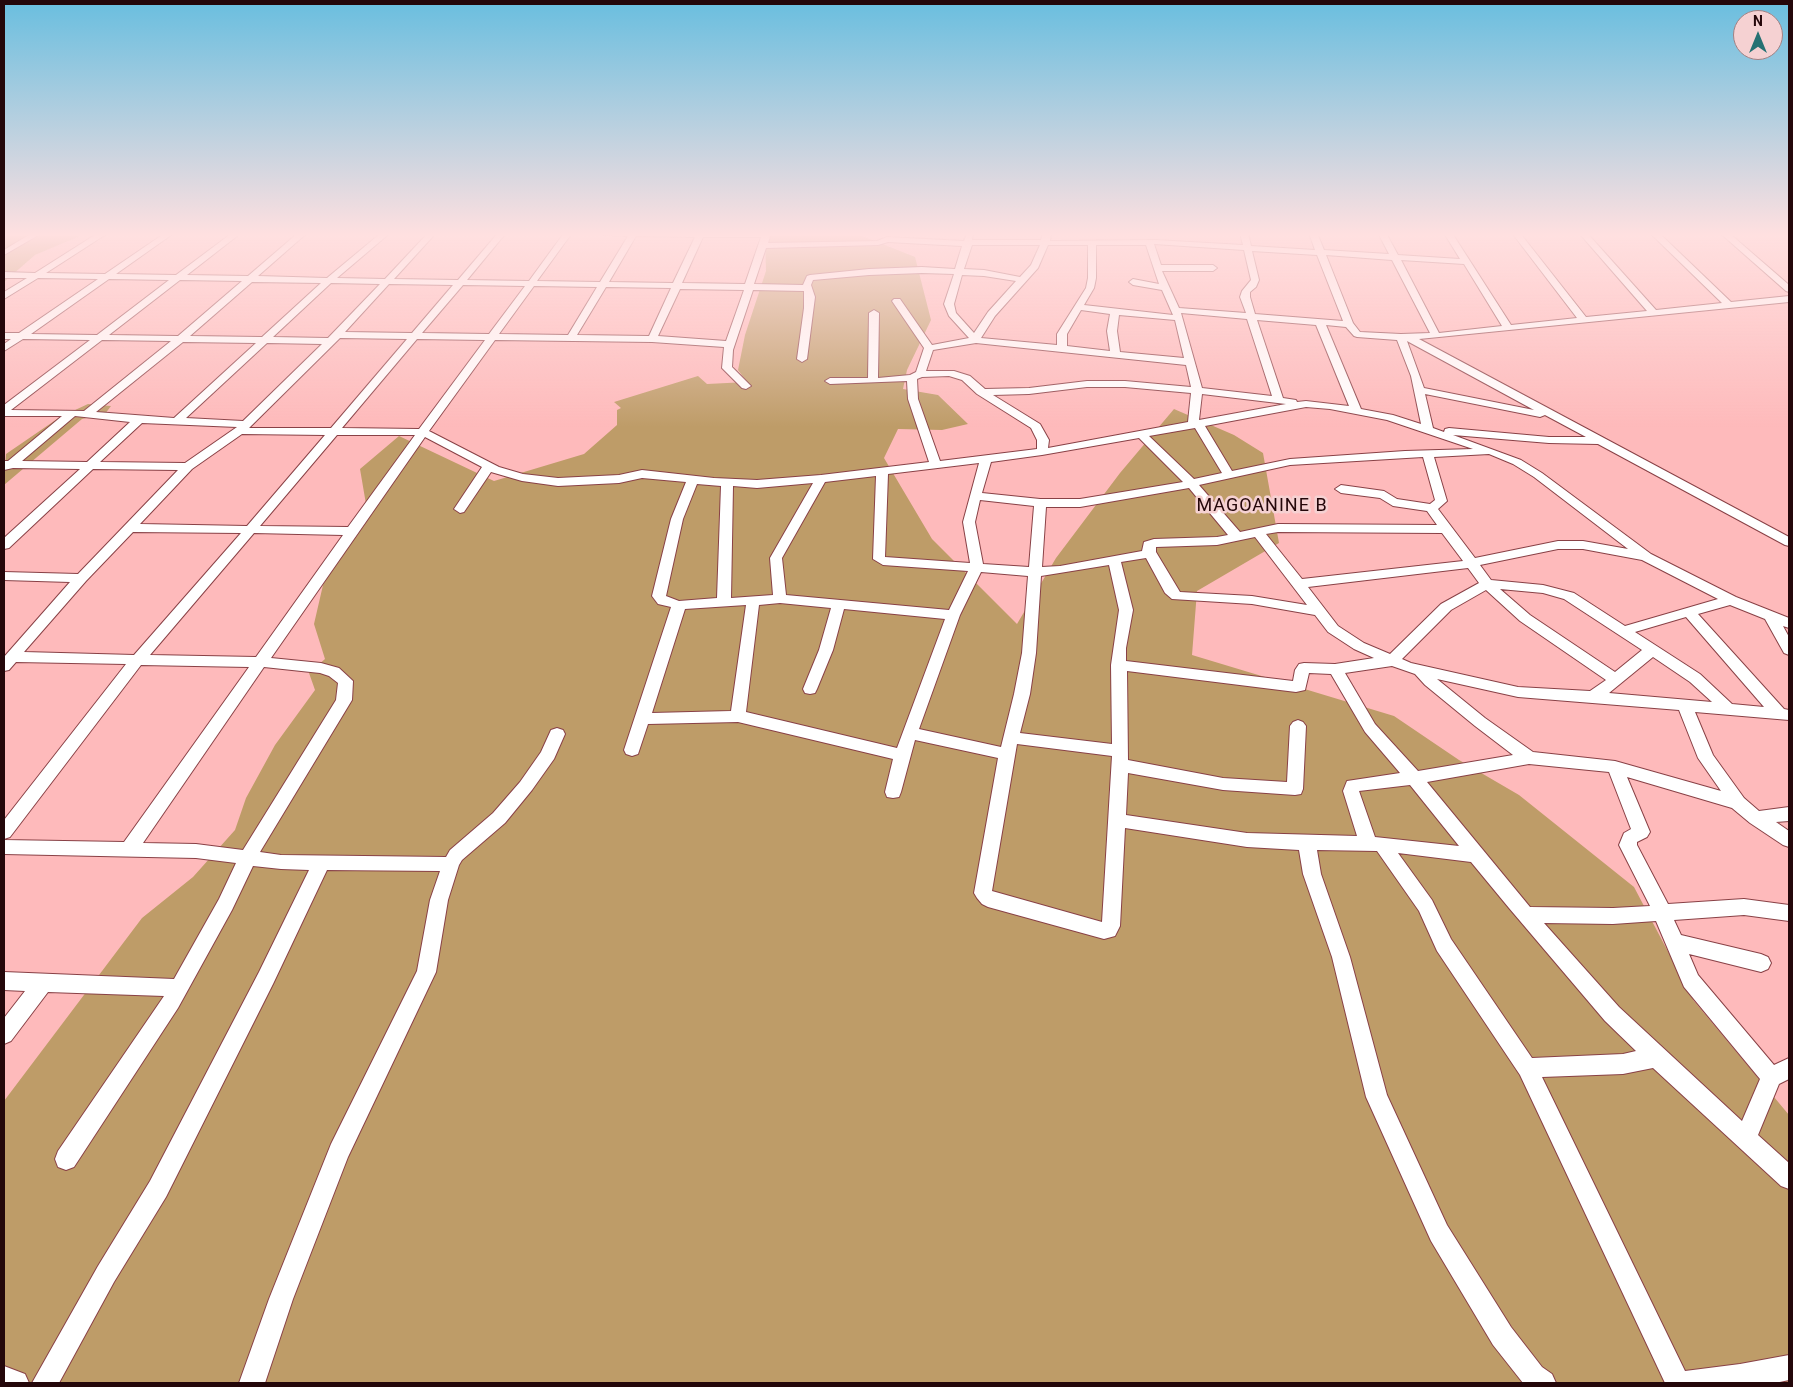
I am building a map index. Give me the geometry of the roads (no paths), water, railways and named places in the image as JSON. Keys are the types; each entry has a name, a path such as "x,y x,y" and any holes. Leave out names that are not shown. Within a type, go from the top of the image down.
{"street":[{"path":"4,348 77,298"},
{"path":"4,412 151,298"},
{"path":"86,415 103,399 189,332 228,298"},
{"path":"177,421 311,298"},
{"path":"10,654 188,467 243,427 372,298"},
{"path":"4,832 136,660 447,298"},
{"path":"128,850 422,432 521,298"},
{"path":"570,338 594,298"},
{"path":"652,339 671,298"},
{"path":"744,298 729,344 727,368 746,386"},
{"path":"802,359 810,308 809,298"},
{"path":"952,298 949,307 962,325 975,338"},
{"path":"975,338 992,314 1007,298"},
{"path":"1062,348 1062,334 1084,298"},
{"path":"1169,298 1177,314 1197,390 1195,424 1229,475"},
{"path":"1245,298 1278,400"},
{"path":"1338,298 1349,324 1357,334 1404,337 1436,336 1789,298"},
{"path":"1416,298 1436,336"},
{"path":"1489,298 1508,328"},
{"path":"1566,298 1584,321"},
{"path":"1640,298 1654,313"},
{"path":"1721,298 1729,305"},
{"path":"897,301 929,348"},
{"path":"1079,307 1115,312 1250,315 1349,324"},
{"path":"1115,312 1112,331 1115,354"},
{"path":"874,313 874,381"},
{"path":"1320,322 1356,410"},
{"path":"4,336 265,341 414,336 652,339 729,344"},
{"path":"1404,337 1416,376 1428,430"},
{"path":"1404,337 1789,542"},
{"path":"929,348 975,338 1190,362"},
{"path":"929,348 916,376 913,400 935,464"},
{"path":"830,381 874,381 916,376 960,375 971,381 981,392 1036,426 1043,440 1042,452"},
{"path":"981,392 1029,391 1105,384 1197,390 1356,410 1389,417 1494,452 1517,462 1538,475 1646,556 1731,600 1772,618 1789,623"},
{"path":"1419,390 1553,416"},
{"path":"103,399 105,417"},
{"path":"4,412 73,414 243,427 422,432 489,466 522,477 558,482 585,482 619,479 642,474 727,483 757,484 821,479 1042,452 1306,404"},
{"path":"6,466 73,414"},
{"path":"4,545 139,420"},
{"path":"1445,436 1448,432 1454,430 1549,440 1600,441"},
{"path":"1141,434 1192,484 1238,537"},
{"path":"976,496 1040,503 1080,503 1192,484 1290,462 1494,452"},
{"path":"1341,489 1384,495 1393,502 1432,508 1441,501 1428,454"},
{"path":"893,792 902,755 912,733 939,652 953,615 977,568 969,522 986,459"},
{"path":"6,466 188,467"},
{"path":"460,509 489,466"},
{"path":"882,471 879,559 1036,572 1060,570 1150,552"},
{"path":"693,479 677,519 659,596 663,601 678,605 780,599 953,615"},
{"path":"780,599 776,558 821,479"},
{"path":"724,603 727,483"},
{"path":"1040,503 1029,653 982,890 988,899 1099,931 1108,930 1111,926 1119,758 1118,664 1126,610 1114,560"},
{"path":"1432,508 1444,529 1487,584 1525,618 1616,680"},
{"path":"129,528 352,531"},
{"path":"1318,612 1252,600 1177,596 1172,593 1150,552 1149,545 1154,543 1201,542 1238,537 1278,528 1444,529"},
{"path":"1259,532 1318,612 1333,629 1343,637 1392,661 1420,670 1518,692 1784,715"},
{"path":"1299,584 1472,564 1558,545 1583,546 1646,556"},
{"path":"4,576 81,578"},
{"path":"1118,664 1296,687 1300,686 1302,670 1304,668 1335,669 1392,661 1446,607 1487,584 1543,589 1569,596 1695,678 1727,709"},
{"path":"1623,631 1731,600"},
{"path":"738,716 753,601"},
{"path":"810,689 826,650 839,604"},
{"path":"632,750 678,605"},
{"path":"1689,612 1784,715"},
{"path":"1772,618 1789,650"},
{"path":"1593,697 1652,650"},
{"path":"10,654 136,660 259,662 321,668 334,672 346,681 344,700 248,857 226,904 179,988 66,1159"},
{"path":"1335,669 1370,728 1414,778 1475,855 1612,1014 1656,1057 1789,1178"},
{"path":"1420,670 1480,722 1529,758"},
{"path":"1685,706 1698,743 1706,758 1738,803 1756,818 1789,840"},
{"path":"643,719 738,716 902,755"},
{"path":"1013,738 1119,758 1223,784 1295,789 1298,726"},
{"path":"912,733 1008,754"},
{"path":"252,1383 281,1299 339,1152 426,972 439,900 451,864 456,855 499,818 515,799 548,754 557,734"},
{"path":"1678,1383 1610,1236 1527,1068 1444,945 1426,906 1375,844 1351,792 1353,786 1414,778 1529,758 1615,767 1738,803"},
{"path":"1615,767 1641,832 1630,838 1628,845 1652,889 1691,980 1780,1072 1746,1138"},
{"path":"1756,818 1789,814"},
{"path":"1117,820 1247,840 1375,844 1475,855"},
{"path":"1307,843 1312,874 1342,958 1377,1097 1439,1233 1502,1336 1533,1376 1543,1383"},
{"path":"4,847 196,851 281,862 451,864"},
{"path":"45,1383 106,1274 158,1189 261,987 322,862"},
{"path":"1526,915 1613,916 1744,907 1789,913"},
{"path":"1674,942 1761,963"},
{"path":"4,982 179,988"},
{"path":"4,1034 43,983"},
{"path":"1527,1068 1623,1064 1656,1057"},
{"path":"1686,1383 1741,1380 1789,1368"},
{"path":"4,1379 16,1383"}],"district":[{"name":"MAGOANINE B","path":"1262,506"}]}
